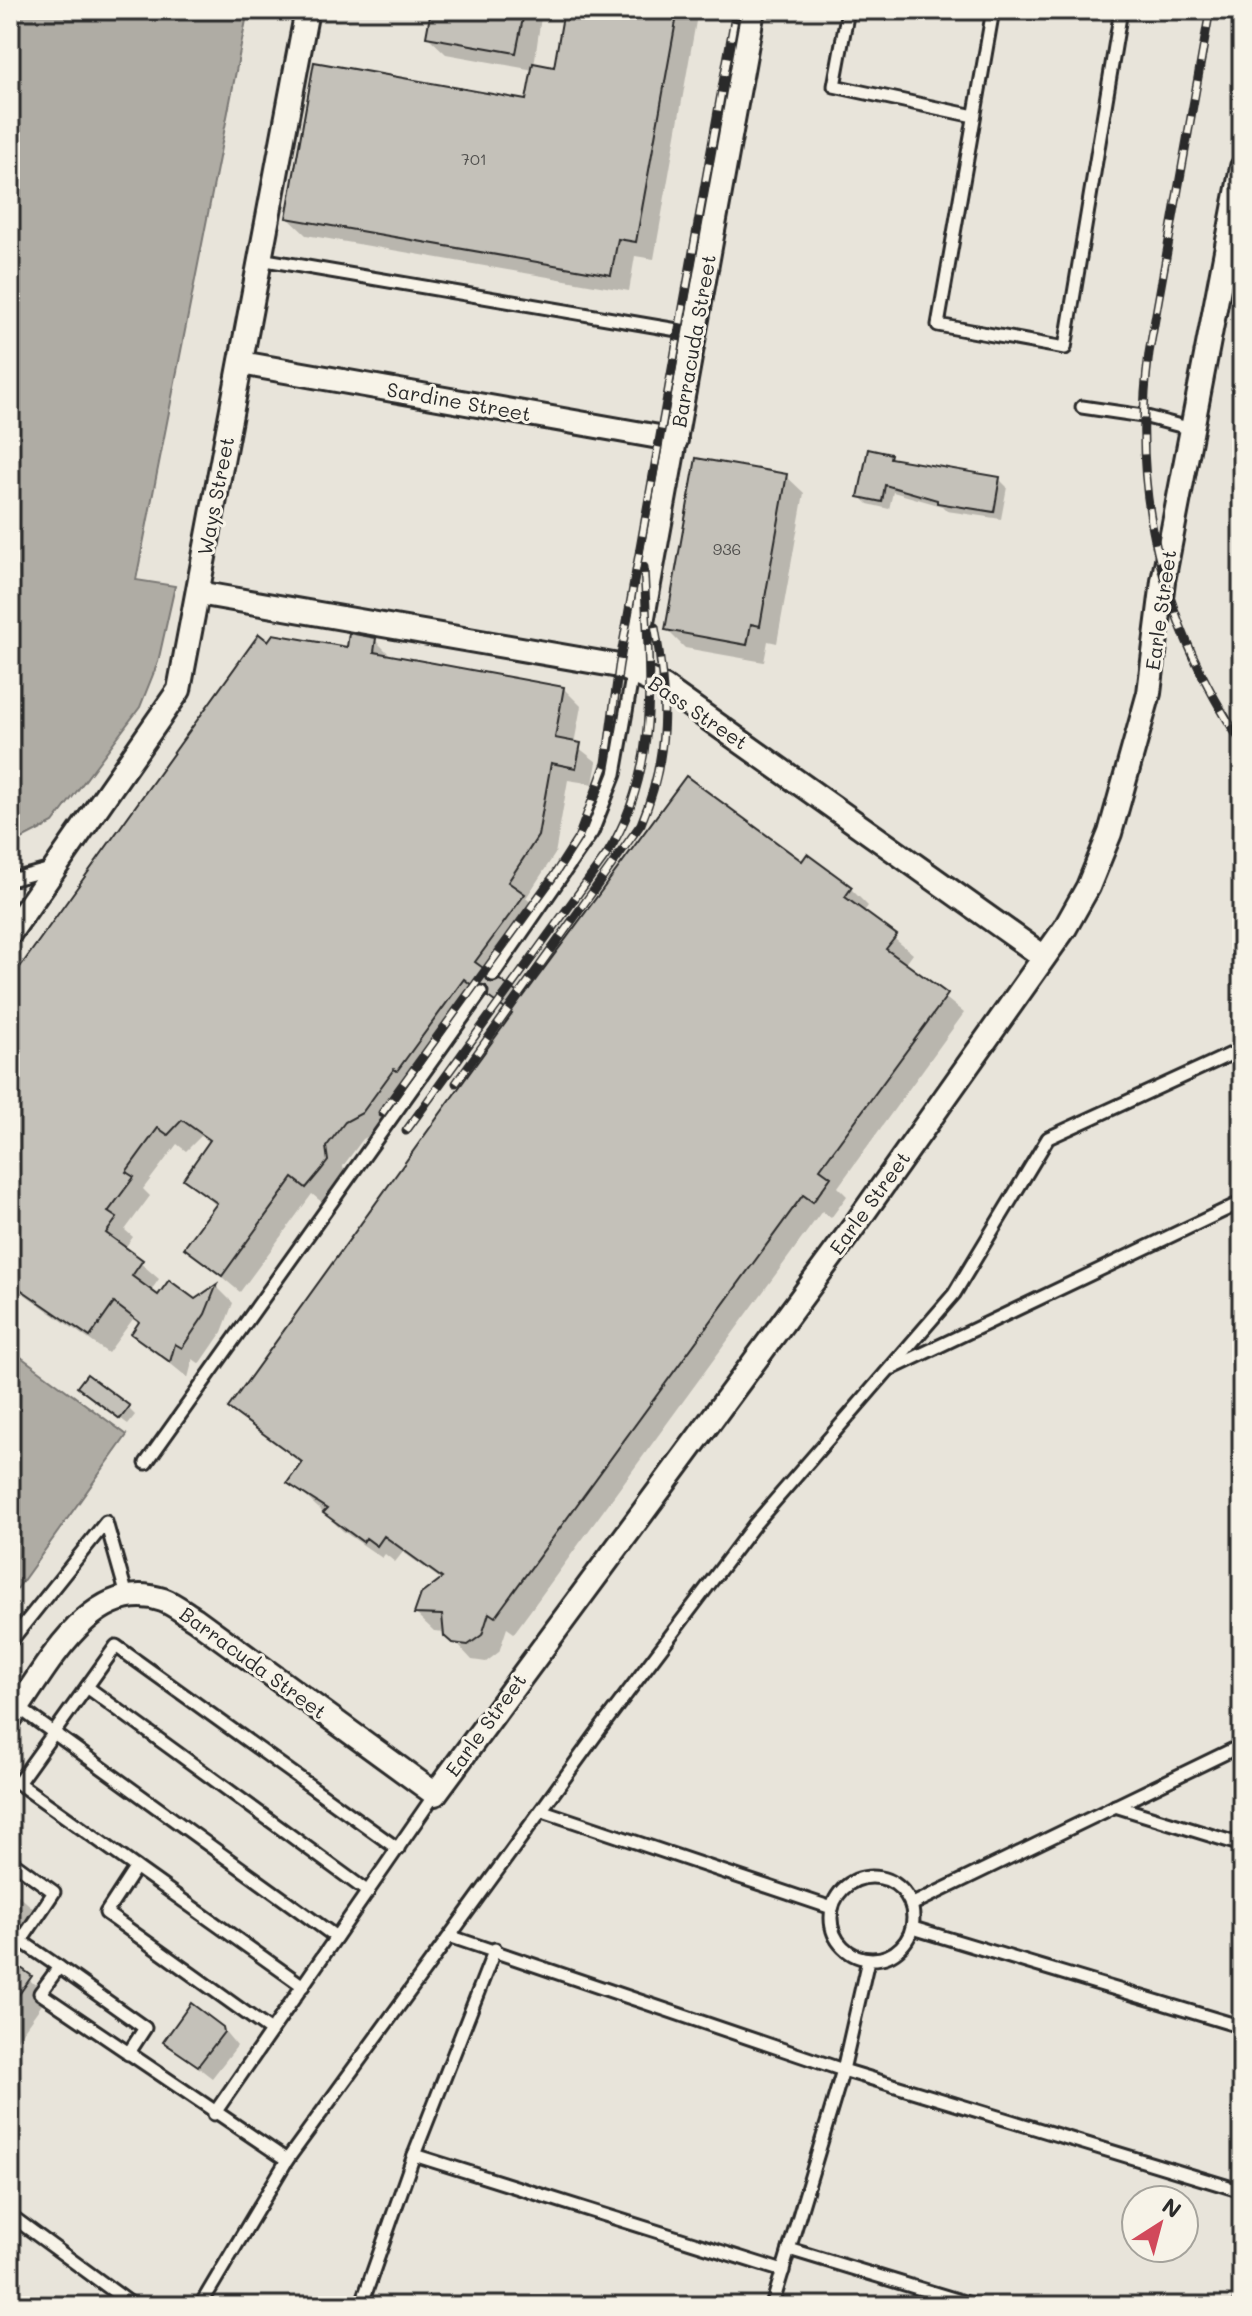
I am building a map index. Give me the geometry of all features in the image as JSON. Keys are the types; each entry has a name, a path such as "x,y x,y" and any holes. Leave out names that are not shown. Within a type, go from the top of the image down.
{"street":[{"name":"Ways Street","path":"10,933 179,690 307,10"},
{"name":"Barracuda Street","path":"633,672 753,10"},
{"name":"Earle Street","path":"435,1794 855,1225 1044,957 1088,887 1110,833 1149,693 1163,581 1242,167"},
{"name":"Sardine Street","path":"241,363 676,440"},
{"name":"Bass Street","path":"198,593 583,658 633,672 664,687 1044,957"},
{"name":"Barracuda Street","path":"127,1596 165,1600 195,1619 435,1794"},
{"path":"14,1713 91,1613 112,1600 127,1596"}],"lane":[{"path":"848,10 834,86 974,116"},
{"path":"993,10 938,325 1065,348 1121,10"},
{"path":"260,259 695,333"},
{"path":"1082,407 1143,416 1192,429"},
{"path":"493,975 592,832 615,774 633,672"},
{"path":"10,880 56,867"},
{"path":"146,1463 481,992"},
{"path":"200,2306 287,2160 754,1525 954,1294 1048,1138 1242,1049"},
{"path":"889,1370 1242,1202"},
{"path":"10,1642 106,1522 127,1596"},
{"path":"303,1986 18,1783 116,1646 398,1849"},
{"path":"87,1687 368,1892"},
{"path":"14,1713 54,1733 336,1937"},
{"path":"911,1905 1242,1745"},
{"name":"Earle Street","path":"214,2114 435,1794"},
{"path":"1115,1806 1242,1845"},
{"path":"543,1811 832,1908"},
{"path":"10,1860 54,1892 21,1941 145,2028 128,2054"},
{"path":"136,1867 106,1913 271,2031"},
{"path":"876,1877 898,1886 911,1905 913,1928 901,1949 891,1955 868,1960 846,1951 833,1932 832,1908 843,1888 853,1881 876,1877"},
{"path":"913,1928 1242,2027"},
{"path":"452,1937 495,1949 843,2070 1242,2191"},
{"path":"361,2306 414,2155 495,1949"},
{"path":"772,2306 843,2070 868,1960"},
{"path":"59,1967 40,1993 214,2114 287,2160"},
{"path":"414,2155 783,2271"},
{"path":"10,2215 134,2306"},
{"path":"789,2249 977,2306"},
{"path":"1239,2306 1242,2296"}],"shaded area":[{"path":"10,10 1242,10 1242,2306 10,2306"},
{"path":"10,10 248,10 136,580 175,586 158,662 140,707 53,823 10,845"},
{"path":"10,1349 127,1435 10,1599"}],"building":[{"path":"431,10 520,10 519,17 523,18 516,53 426,37"},
{"path":"564,10 678,10 636,242 618,239 611,275 286,218 314,62 526,100 533,63 554,67"},
{"path":"868,449 891,454 890,458 1000,477 994,512 937,503 937,500 885,485 882,502 858,497"},
{"path":"696,458 787,474 760,626 751,624 747,645 665,630"},
{"path":"349,633 376,638 374,652 564,687 555,738 581,743 576,768 551,763 538,836 508,882 525,894 475,962 486,970 489,982 500,980 523,997 686,776 802,861 807,854 852,887 845,897 897,935 886,949 948,994 820,1169 831,1177 813,1202 803,1195 495,1617 489,1613 482,1635 468,1645 452,1643 444,1636 442,1615 414,1614 421,1594 442,1578 384,1536 377,1546 366,1538 363,1542 323,1513 327,1509 287,1483 302,1462 228,1408 512,1014 488,997 486,986 474,987 464,979 397,1071 394,1069 362,1113 345,1122 326,1147 328,1161 321,1170 306,1188 293,1178 222,1276 184,1248 217,1203 183,1179 210,1140 182,1120 168,1135 158,1128 126,1172 134,1177 108,1212 117,1218 106,1233 143,1260 132,1276 158,1295 169,1280 195,1299 217,1284 205,1314 182,1348 175,1344 170,1362 131,1334 139,1322 114,1303 90,1337 10,1282 10,981 259,634 268,641 273,634 347,647"},
{"path":"87,1374 130,1406 120,1419 77,1387"},
{"path":"10,1960 32,1976 10,2007"},
{"path":"191,2003 223,2027 224,2032 198,2066 163,2042"}],"railway":[{"path":"382,1113 578,838 606,763 619,666 736,10"},
{"path":"1210,10 1149,353 1144,406 1144,457 1149,508 1173,605 1191,652 1242,743"},
{"path":"406,1131 607,854 625,820 637,786 648,714 644,567"},
{"path":"456,1083 641,824 657,775 663,727 664,703 655,627"}]}
